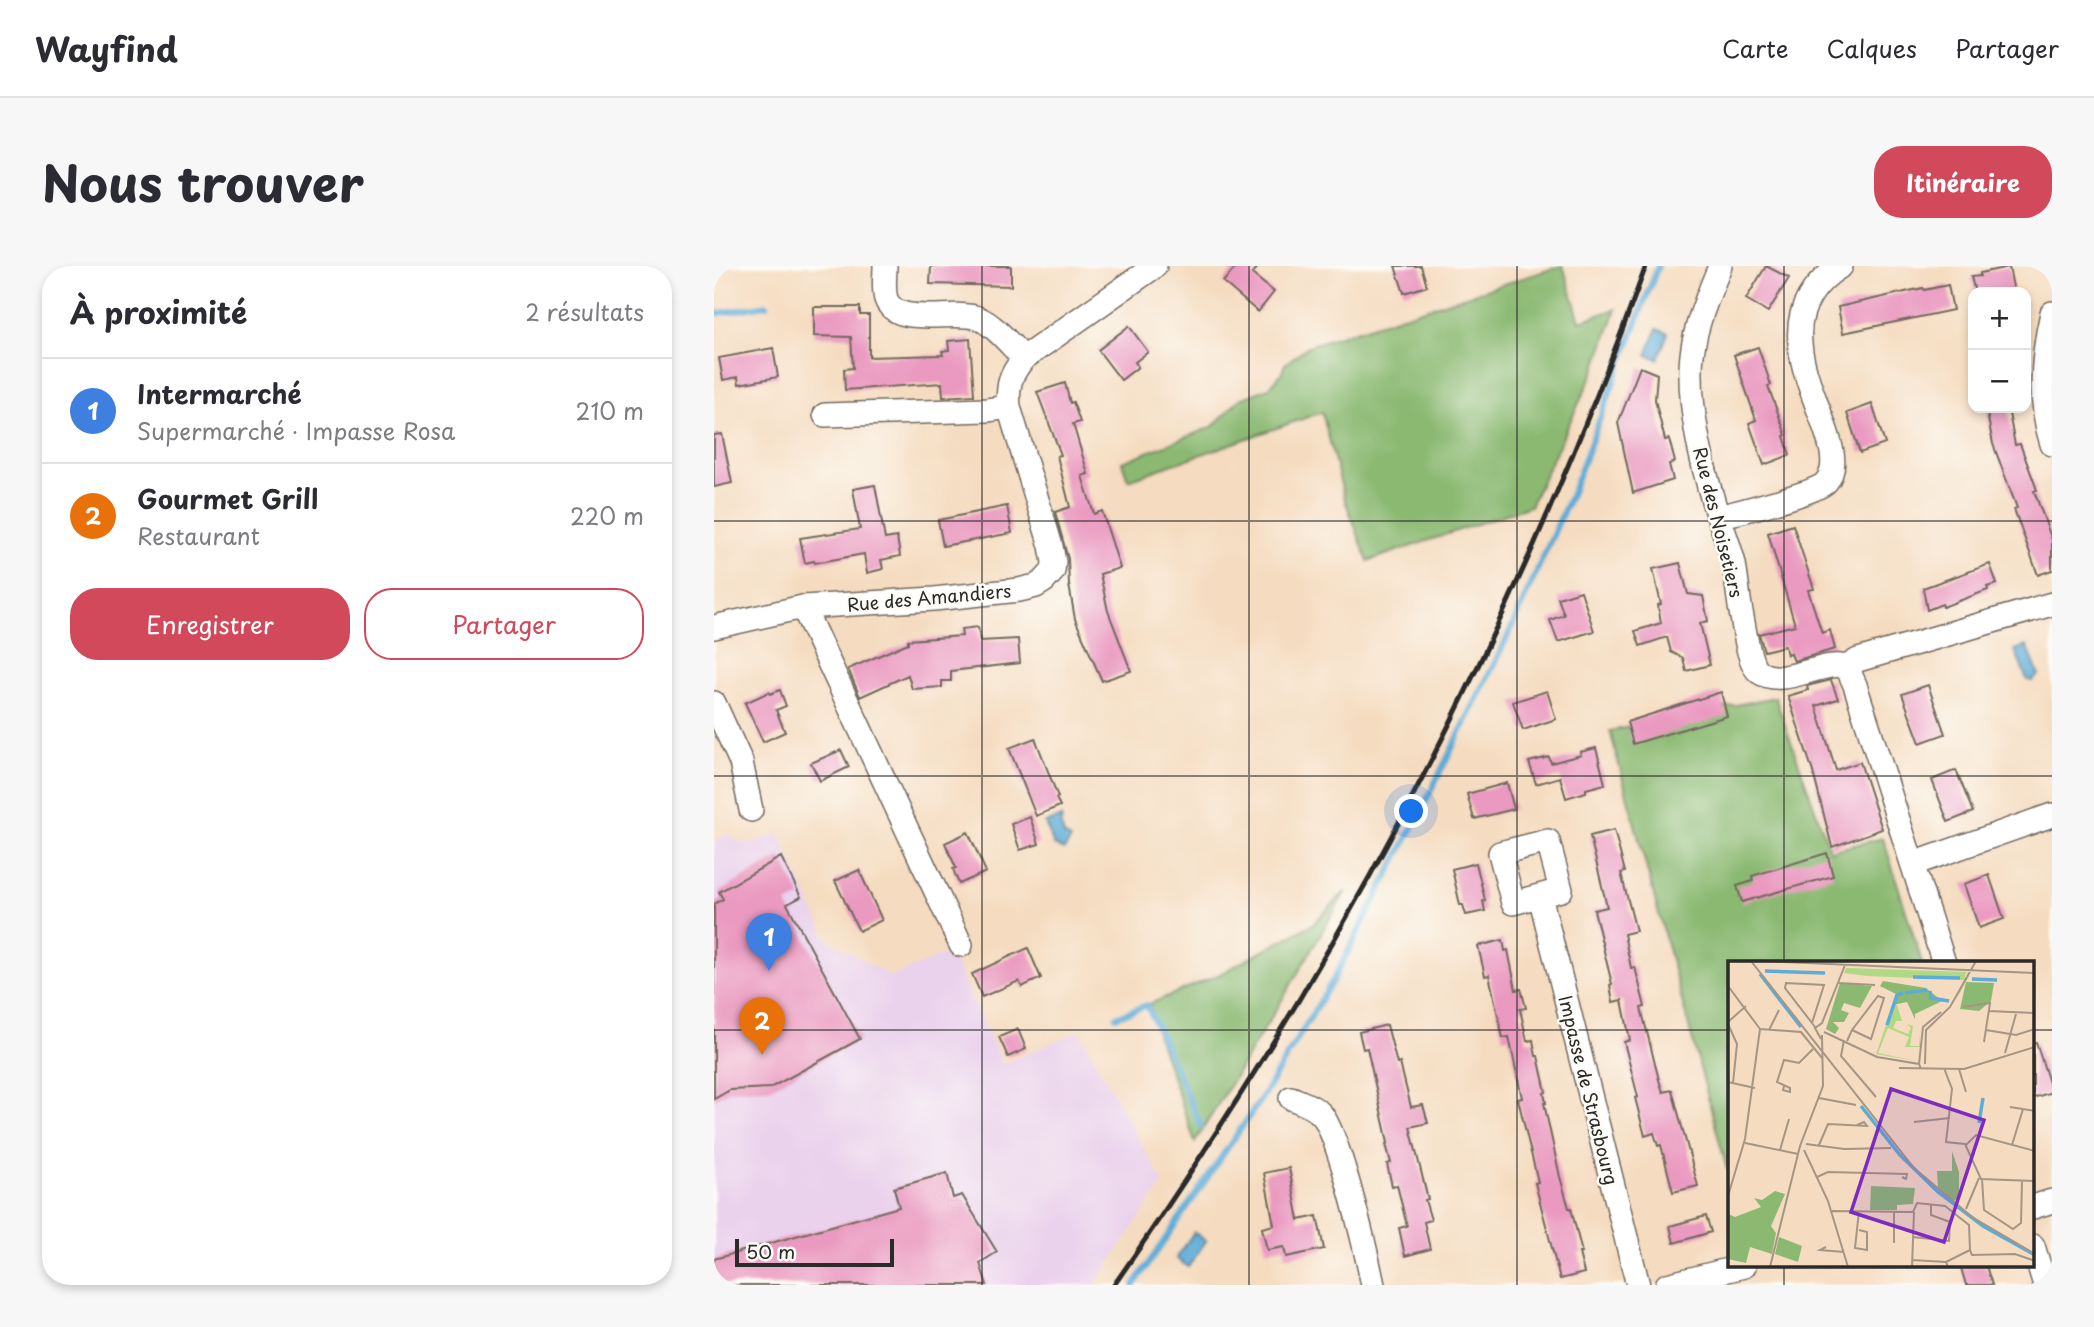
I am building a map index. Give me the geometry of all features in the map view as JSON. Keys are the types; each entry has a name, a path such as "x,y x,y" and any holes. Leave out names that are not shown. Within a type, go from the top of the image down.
{"street":[{"path":"885,266 884,292 893,309 910,315 977,318 988,324 1024,358"},
{"name":"Rue des Amandiers","path":"714,626 803,607 1019,590 1044,581 1053,572 1054,562 1009,407 1010,377 1024,358 1155,266"},
{"name":"Rue des Noisetiers","path":"1720,266 1696,329 1691,370 1696,426 1709,484 1734,565 1751,660 1756,670 1779,676 1840,664 1847,667"},
{"path":"1719,517 1818,488 1829,479 1833,466 1830,444 1804,369 1800,348 1801,328 1805,306 1811,294 1829,274 1841,266"},
{"path":"2052,313 2043,375 2045,418 2052,444"},
{"path":"825,415 1009,407"},
{"path":"1943,961 1847,667 1858,660 2052,604"},
{"path":"803,607 961,945"},
{"path":"714,703 741,762 751,810"},
{"path":"1913,864 2052,815"},
{"name":"Impasse de Strasbourg","path":"1540,896 1639,1285"},
{"path":"1291,1098 1320,1112 1328,1123 1373,1285"},
{"path":"2035,1206 2052,1201"},
{"path":"2035,1252 2045,1285"},
{"path":"1668,1285 1736,1268"}],"shaded area":[{"path":"778,833 827,939 891,977 950,952 1003,1064 1079,1031 1163,1183 1095,1285 714,1285 714,841 728,834 739,842 752,843"}],"green space":[{"path":"1561,266 1580,321 1616,309 1596,367 1530,506 1368,561 1345,500 1322,412 1128,480 1122,462 1212,427 1240,399 1269,388 1281,374 1285,364 1308,346"},
{"path":"1775,697 1830,851 1883,838 1921,961 1728,961 1728,1169 1727,1169 1610,731"},
{"path":"1346,891 1195,1142 1147,1005 1218,975 1313,924"}],"water":[{"path":"1657,329 1668,333 1658,359 1647,355"},
{"path":"2027,646 2039,675 2032,681 2027,680 2015,650"},
{"path":"1061,817 1064,835 1071,839 1064,850 1054,845 1045,823"},
{"path":"1194,1232 1206,1241 1188,1267 1176,1258"}],"building":[{"path":"931,266 1011,266 1011,286 930,284"},
{"path":"1237,266 1259,266 1252,274 1274,292 1258,312 1223,282"},
{"path":"1395,266 1421,266 1427,286 1404,293"},
{"path":"1766,266 1789,278 1768,312 1746,299"},
{"path":"2009,267 2013,287 1974,287 1971,277 1980,276 1980,273"},
{"path":"1948,285 1953,310 1843,333 1838,307"},
{"path":"814,307 860,307 860,315 869,315 869,357 943,355 942,351 949,350 948,341 970,339 974,395 943,397 942,383 845,390 844,369 853,368 851,337 814,336"},
{"path":"1129,326 1148,352 1135,362 1138,367 1121,380 1098,350"},
{"path":"1758,347 1790,455 1764,465 1749,423 1756,420 1734,355"},
{"path":"773,348 778,377 739,384 738,377 723,380 719,358"},
{"path":"1640,367 1657,374 1655,400 1665,440 1669,439 1675,462 1669,464 1673,480 1633,493 1618,423"},
{"path":"1065,383 1070,403 1073,402 1080,422 1073,424 1088,474 1082,476 1094,514 1102,511 1120,568 1100,574 1108,611 1131,671 1102,681 1075,619 1068,559 1055,512 1070,507 1057,456 1061,455 1037,392"},
{"path":"1872,404 1885,444 1860,453 1847,413"},
{"path":"1987,413 2009,413 2015,445 2020,444 2052,540 2052,570 2038,575 1993,444"},
{"path":"722,434 732,483 714,487 714,435"},
{"path":"875,485 885,539 897,537 900,556 881,560 883,569 867,573 864,554 805,563 800,538 860,529 853,489"},
{"path":"1007,506 1012,533 943,546 938,520"},
{"path":"1793,525 1814,589 1808,590 1822,633 1830,630 1835,649 1794,661 1791,654 1787,655 1785,646 1764,651 1759,634 1795,625 1768,533"},
{"path":"1680,563 1688,594 1703,596 1708,621 1700,623 1710,665 1686,671 1683,658 1671,652 1667,637 1640,646 1635,631 1661,623 1658,605 1661,604 1653,569"},
{"path":"1990,564 1997,584 1943,607 1942,604 1927,610 1923,588"},
{"path":"1581,591 1594,631 1558,642 1550,620 1564,615 1558,598"},
{"path":"978,627 980,641 1018,639 1020,663 951,671 951,681 942,681 942,687 912,689 908,675 860,697 848,669 908,643 908,640 962,636 961,629"},
{"path":"1831,680 1838,699 1816,706 1836,770 1860,762 1882,829 1832,847 1813,772 1788,696 1808,690 1807,686"},
{"path":"1928,685 1945,734 1920,743 1902,694"},
{"path":"780,690 786,706 776,710 785,732 763,742 745,703"},
{"path":"1547,691 1556,719 1523,730 1513,702"},
{"path":"1721,692 1727,716 1633,744 1627,722"},
{"path":"1035,738 1060,806 1036,816 1009,748"},
{"path":"1596,748 1605,784 1566,798 1560,777 1536,784 1529,762 1549,757 1551,763"},
{"path":"841,750 849,767 820,781 811,763"},
{"path":"1956,770 1973,812 1948,822 1932,780"},
{"path":"1507,783 1514,809 1474,819 1467,794"},
{"path":"1030,817 1039,844 1020,850 1011,824"},
{"path":"1614,830 1625,872 1621,873 1636,931 1624,934 1631,968 1635,967 1645,1007 1641,1008 1659,1080 1663,1092 1672,1090 1698,1186 1673,1192 1661,1145 1658,1146 1654,1133 1645,1136 1624,1042 1630,1040 1622,1000 1613,1002 1612,984 1594,910 1607,907 1590,836"},
{"path":"968,832 986,872 959,884 953,869 956,868 945,843"},
{"path":"1827,853 1833,876 1742,902 1737,886 1753,881 1752,876"},
{"path":"781,857 801,897 787,904 860,1039 770,1088 730,1090 714,1099 714,904 723,899 719,892"},
{"path":"1476,863 1485,911 1466,915 1463,905 1460,905 1452,869"},
{"path":"859,870 882,920 859,931 835,881"},
{"path":"1989,875 2004,919 1979,928 1964,884"},
{"path":"1503,940 1505,951 1508,950 1516,990 1521,989 1526,1008 1520,1009 1527,1041 1533,1040 1538,1056 1546,1092 1544,1103 1560,1177 1582,1253 1579,1253 1584,1273 1560,1279 1535,1183 1538,1182 1518,1099 1522,1098 1509,1037 1503,1038 1489,975 1485,976 1478,946"},
{"path":"1028,948 1041,978 1022,987 1019,981 982,997 972,974"},
{"path":"1387,1025 1411,1107 1423,1105 1428,1123 1410,1127 1428,1199 1425,1200 1431,1220 1424,1222 1430,1249 1405,1256 1399,1228 1407,1226 1397,1185 1392,1186 1387,1164 1391,1163 1386,1144 1388,1143 1367,1048 1363,1049 1359,1032"},
{"path":"1018,1029 1026,1049 1008,1057 999,1037"},
{"path":"2035,1042 2052,1092 2035,1097"},
{"path":"1289,1168 1299,1220 1317,1216 1324,1249 1286,1257 1284,1247 1267,1250 1262,1228 1274,1225 1264,1173"},
{"path":"947,1173 953,1198 962,1195 997,1252 980,1263 987,1285 714,1285 714,1259 899,1207 894,1188"},
{"path":"1706,1216 1711,1232 1674,1243 1670,1226"},
{"path":"1961,1268 1987,1268 1992,1285 1966,1285"}],"waterway":[{"path":"1134,1285 1261,1099 1333,980 1411,831 1506,640 1572,492 1658,266"},
{"path":"714,314 767,305"},
{"path":"1116,1017 1147,1005 1201,1126"}],"railway":[{"path":"1114,1285 1278,1035 1351,910 1446,731 1573,455 1646,266"}],"place":[{"name":"Intermarché","path":"769,971"},
{"name":"Gourmet Grill","path":"762,1055"}]}
